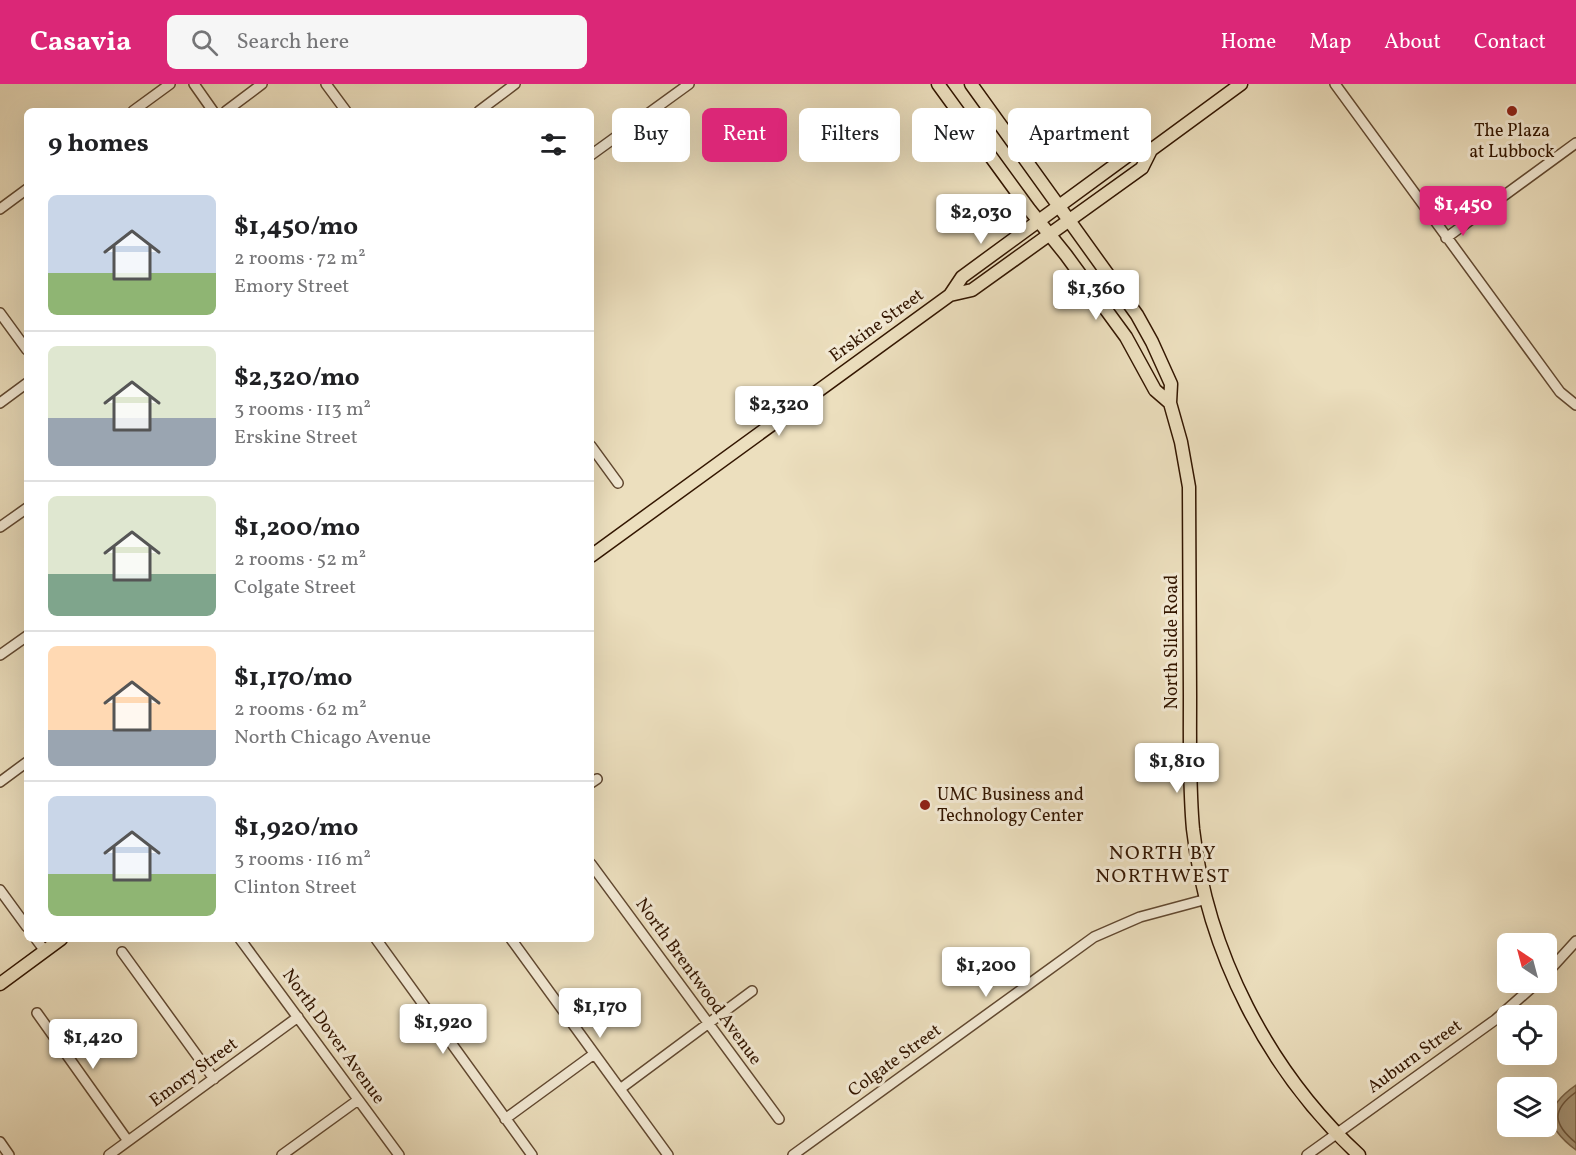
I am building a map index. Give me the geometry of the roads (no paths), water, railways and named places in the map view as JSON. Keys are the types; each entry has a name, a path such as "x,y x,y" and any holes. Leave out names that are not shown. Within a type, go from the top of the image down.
{"main road":[{"name":"North Slide Road","path":"938,84 1126,338 1155,390 1170,403"},
{"name":"North Slide Road","path":"970,84 1146,330 1171,384 1170,403 1181,442 1189,487 1191,788 1193,829 1207,899 1231,971 1253,1018 1277,1059 1308,1102 1336,1134 1359,1155"},
{"name":"Erskine Street","path":"1151,150 1241,84"},
{"name":"Erskine Street","path":"594,553 950,295 962,277 1119,162"},
{"name":"Erskine Street","path":"950,295 972,290 1142,168 1145,162"},
{"path":"0,984 57,942"}],"street":[{"path":"137,108 170,84"},
{"path":"194,84 211,108"},
{"path":"230,108 262,84"},
{"path":"326,84 344,108"},
{"path":"482,108 515,84"},
{"path":"594,153 689,84"},
{"path":"1335,84 1560,392 1576,405"},
{"path":"1446,238 1576,143"},
{"path":"0,209 24,191"},
{"path":"0,313 24,346"},
{"path":"0,403 24,385"},
{"path":"594,451 618,483"},
{"path":"0,527 24,510"},
{"path":"0,655 24,638"},
{"path":"0,782 24,764"},
{"name":"North Brentwood Avenue","path":"594,868 779,1119"},
{"path":"0,890 24,923"},
{"name":"Colgate Street","path":"792,1155 1094,937 1140,917 1207,899"},
{"path":"1557,962 1576,941"},
{"path":"38,942 45,951"},
{"name":"North Dover Avenue","path":"242,942 399,1155"},
{"path":"378,942 532,1155"},
{"path":"513,942 668,1155"},
{"path":"122,952 214,1079"},
{"path":"620,1089 752,992"},
{"name":"Auburn Street","path":"1306,1155 1495,1020 1526,993"},
{"path":"37,1013 128,1142"},
{"name":"Emory Street","path":"109,1155 298,1017"},
{"path":"505,1119 594,1054"},
{"path":"282,1155 358,1100"},
{"path":"0,1142 9,1155"}],"water":[{"path":"1576,1085 1576,1150 1557,1131 1557,1103"}],"place":[{"name":"The Plaza at Lubbock","path":"1512,111"},
{"name":"UMC Business and Technology Center","path":"925,805"}],"district":[{"name":"NORTH BY NORTHWEST","path":"1163,866"}]}
